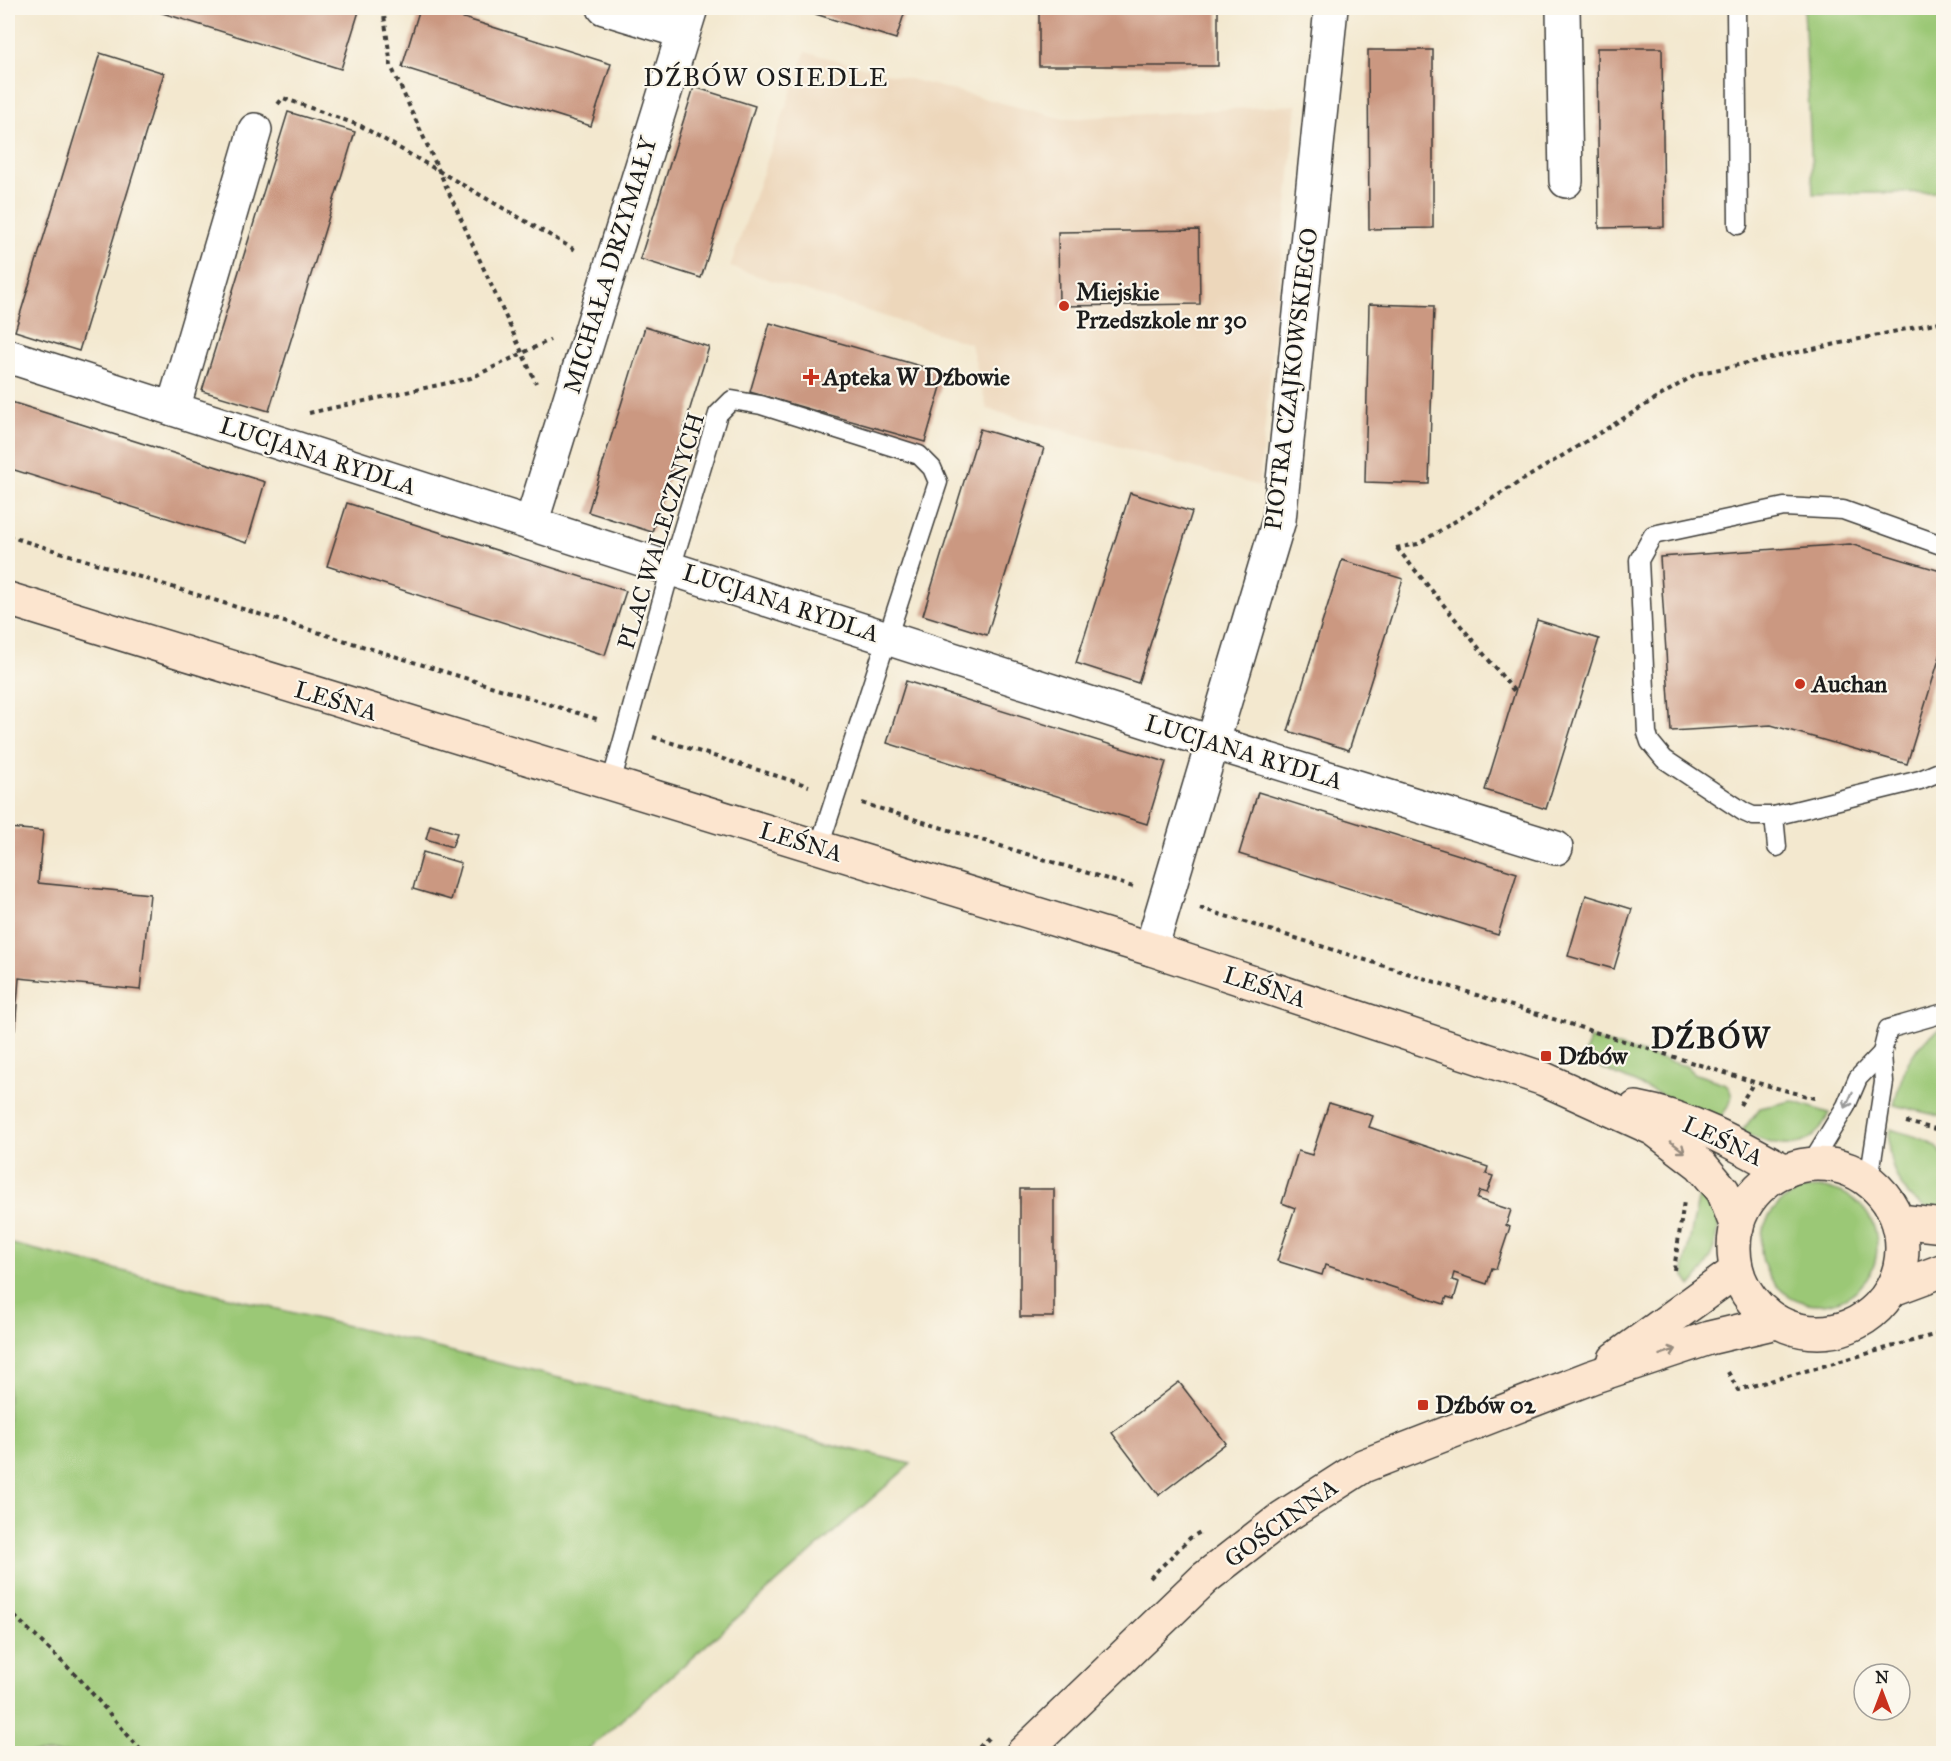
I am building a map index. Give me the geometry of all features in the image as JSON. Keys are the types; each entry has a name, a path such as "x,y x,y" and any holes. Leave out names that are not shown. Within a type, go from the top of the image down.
{"street":[{"path":"604,8 687,20"},
{"name":"PIOTRA CZAJKOWSKIEGO","path":"1151,949 1279,520 1331,8"},
{"path":"1563,8 1566,182"},
{"name":"MICHAŁA DRZYMAŁY","path":"531,524 687,20"},
{"path":"173,409 255,130"},
{"name":"LUCJANA RYDLA","path":"8,356 1211,742 1556,848"},
{"name":"LEŚNA","path":"8,599 1151,949 1544,1079 1654,1129 1701,1165 1724,1191 1737,1227"},
{"name":"LEŚNA","path":"1590,1099 1656,1112 1723,1136 1797,1168"},
{"path":"1828,1163 1860,1173 1869,1180 1885,1195 1899,1221 1903,1238 1901,1267 1893,1289 1871,1315 1842,1329 1808,1332 1776,1322 1751,1300 1736,1271 1732,1254 1744,1206 1766,1181 1797,1168 1828,1163"},
{"path":"1899,1221 1944,1226"},
{"path":"1893,1289 1944,1270"},
{"name":"GOŚCINNA","path":"1593,1377 1736,1271"},
{"name":"GOŚCINNA","path":"1022,1754 1205,1578 1281,1518 1364,1466 1593,1377 1709,1338 1776,1322"}],"lane":[{"path":"1736,8 1738,225"},
{"name":"PLAC WALECZNYCH","path":"611,783 671,568 718,414 732,400 761,405 919,454 932,468 938,482 819,847"},
{"path":"1944,546 1843,510 1784,507 1653,535 1639,560 1647,733 1650,742 1664,759 1753,816 1774,816 1920,780 1944,770"},
{"path":"1774,816 1777,847"},
{"path":"1869,1180 1884,1082 1882,1053 1888,1029 1944,1013"},
{"path":"1797,1168 1846,1106 1858,1078 1882,1053"}],"path":[{"path":"383,8 391,66 559,432"},
{"path":"255,130 283,98 361,126 609,269"},
{"path":"1515,692 1396,548 1418,544 1696,374 1944,321"},
{"path":"307,413 471,378 522,352 592,323"},
{"path":"8,536 1754,1082 1846,1106"},
{"path":"1723,1136 1754,1082"},
{"path":"1879,1115 1944,1131"},
{"path":"1672,1281 1686,1183 1701,1165"},
{"path":"1147,1581 1190,1538 1210,1527"},
{"path":"8,1610 79,1678 144,1754"}],"shaded area":[{"name":"Miejskie Przedszkole nr 30","path":"805,52 1064,119 1297,105 1259,486 987,409 971,344 730,267"}],"green space":[{"path":"1804,8 1943,8 1943,192 1813,194"},
{"path":"1943,1027 1943,1117 1894,1105 1901,1080 1915,1051"},
{"path":"1590,1039 1686,1066 1693,1073 1726,1084 1730,1089 1730,1103 1718,1120 1583,1060"},
{"path":"1792,1101 1829,1113 1812,1137 1802,1143 1780,1145 1741,1132 1760,1108"},
{"path":"1890,1129 1927,1141 1934,1145 1944,1157 1943,1212 1921,1205 1899,1181 1889,1150"},
{"path":"1701,1186 1714,1205 1717,1215 1717,1237 1704,1269 1691,1286 1685,1277 1684,1266"},
{"path":"1819,1188 1841,1192 1860,1205 1873,1224 1877,1246 1873,1268 1860,1287 1841,1300 1819,1304 1797,1300 1778,1287 1765,1268 1761,1246 1765,1224 1778,1205 1797,1192"},
{"path":"8,1243 911,1464 584,1753 8,1753"}],"building":[{"path":"154,8 360,8 341,69 153,10"},
{"path":"420,8 432,8 611,64 591,126 402,67"},
{"path":"796,8 906,8 896,39"},
{"path":"1039,8 1218,8 1218,66 1039,66"},
{"path":"1597,48 1662,48 1664,227 1599,228"},
{"path":"1368,50 1433,50 1433,228 1369,229"},
{"path":"100,53 164,73 79,351 15,331"},
{"path":"694,87 755,106 701,278 640,259"},
{"path":"288,112 355,132 269,411 202,391"},
{"path":"1199,230 1200,304 1059,306 1058,232"},
{"path":"1369,304 1434,306 1429,484 1365,482"},
{"path":"770,323 945,373 925,442 750,392"},
{"path":"645,327 709,347 652,532 588,512"},
{"path":"8,401 265,482 247,543 8,468"},
{"path":"980,429 1044,448 987,635 923,615"},
{"path":"1130,493 1192,512 1138,683 1076,663"},
{"path":"347,503 626,591 605,655 327,566"},
{"name":"Auchan","path":"1850,544 1944,572 1944,643 1907,764 1771,725 1671,731 1660,557"},
{"path":"1342,560 1403,579 1349,750 1288,731"},
{"path":"1537,620 1599,639 1546,809 1485,790"},
{"path":"906,681 1166,762 1147,824 887,743"},
{"path":"1258,792 1517,873 1498,935 1239,854"},
{"path":"430,825 457,833 452,847 426,839"},
{"path":"8,828 43,831 38,883 150,894 140,990 19,978 15,1030 8,1029"},
{"path":"423,852 461,863 451,900 413,889"},
{"path":"1586,895 1632,909 1614,969 1568,956"},
{"path":"1329,1103 1373,1116 1369,1127 1488,1167 1486,1174 1493,1176 1487,1193 1480,1191 1477,1199 1511,1210 1506,1225 1510,1227 1496,1269 1492,1268 1487,1284 1454,1273 1452,1280 1459,1282 1454,1299 1447,1297 1444,1304 1325,1265 1322,1275 1277,1261 1295,1208 1282,1203 1298,1151 1312,1155"},
{"path":"1020,1189 1054,1189 1054,1317 1020,1317"},
{"path":"1179,1382 1226,1443 1159,1495 1112,1433"}],"place":[{"name":"Miejskie Przedszkole nr 30","path":"1064,306"},
{"name":"Apteka W Dźbowie","path":"811,377"},
{"name":"Auchan","path":"1800,684"},
{"name":"Dźbów","path":"1546,1056"},
{"name":"Dźbów 02","path":"1423,1405"}],"district":[{"name":"DŹBÓW OSIEDLE","path":"766,77"},
{"name":"DŹBÓW","path":"1711,1038"}]}
